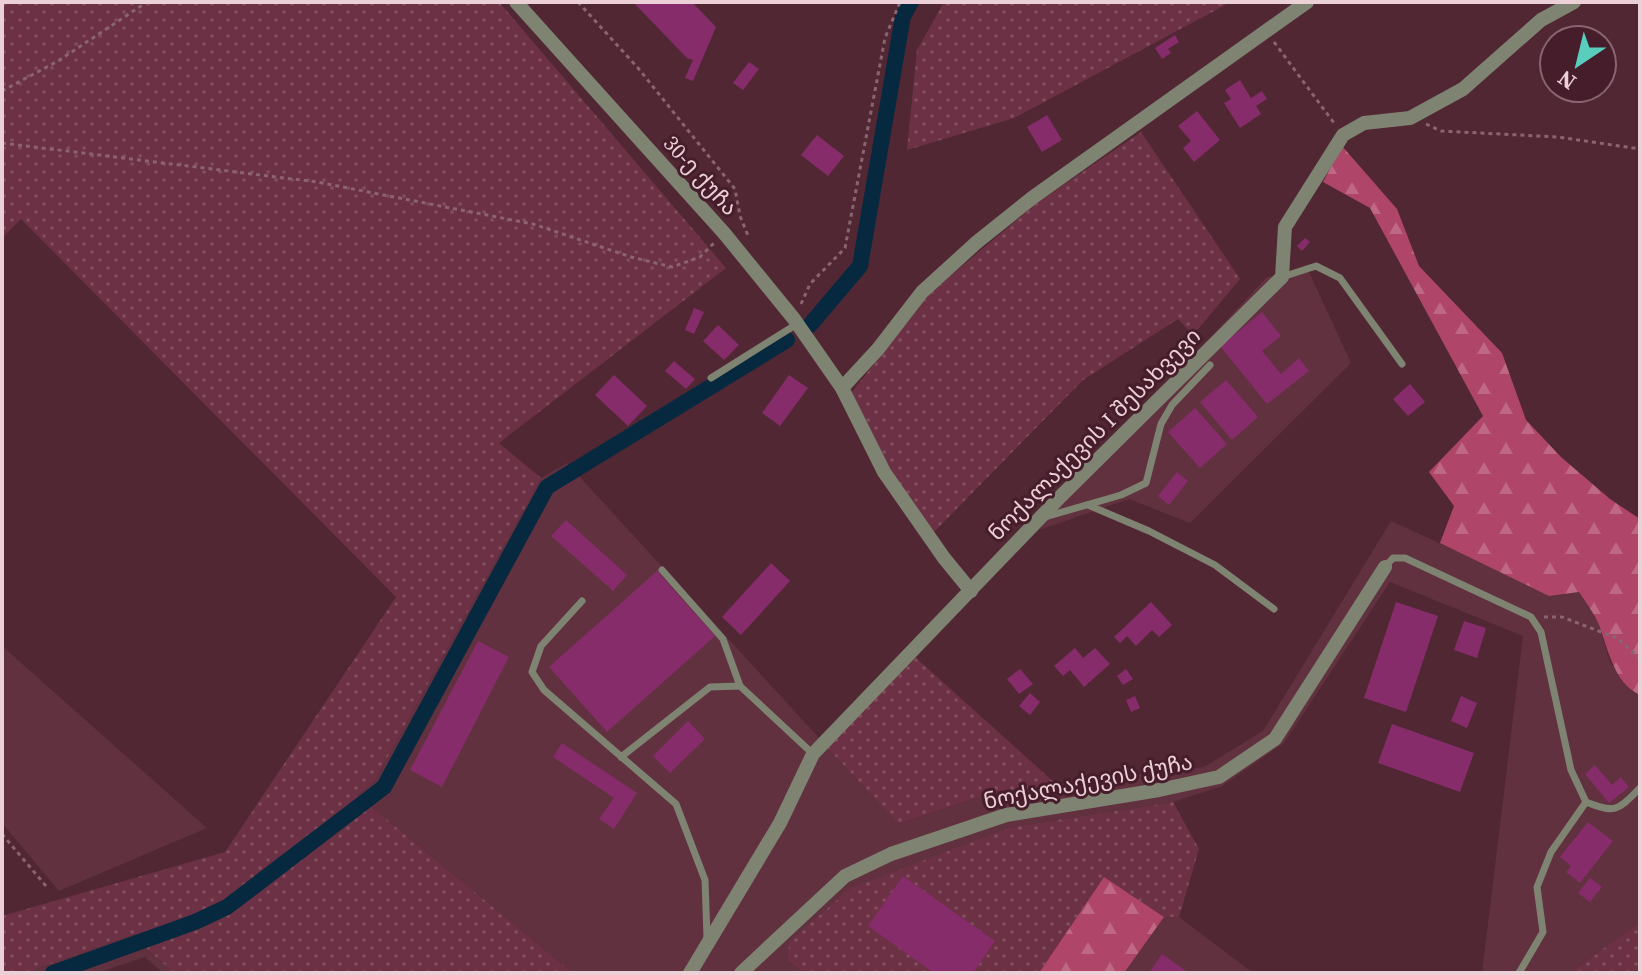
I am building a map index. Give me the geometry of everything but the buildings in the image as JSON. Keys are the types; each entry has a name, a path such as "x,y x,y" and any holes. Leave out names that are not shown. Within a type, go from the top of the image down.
{"street":[{"name":"30-ე ქუჩა","path":"516,2 724,233 796,321 842,388 884,472 971,591"},
{"path":"842,388 878,349 922,292 977,242 1032,198 1307,2"},
{"path":"1282,277 1285,227 1343,135 1364,123 1410,118 1463,89 1541,20 1574,2"},
{"name":"ნოქალაქევის I შესახვევი","path":"690,973 780,823 813,754 1039,519 1282,277"},
{"name":"ნოქალაქევის ქუჩა","path":"746,972 845,876 891,854 1006,815 1219,777 1275,739 1385,567"}],"lane":[{"path":"1282,277 1316,266 1340,278 1402,364"},
{"path":"711,378 796,321"},
{"path":"1039,519 1121,495 1146,483 1166,414 1210,365"},
{"path":"1088,505 1149,531 1215,565 1274,609"},
{"path":"1385,567 1393,558 1405,558 1531,617 1541,632 1571,770 1586,802 1607,810 1620,808 1640,788"},
{"path":"662,570 723,639 740,686 813,754"},
{"path":"582,601 541,646 532,672 544,690 676,804 705,880 707,944"},
{"path":"621,757 710,687 740,686"},
{"path":"1519,973 1543,932 1537,887 1546,864 1561,833 1586,802"}],"path":[{"path":"2,91 58,61 147,2"},
{"path":"578,2 638,68 735,189 740,216 750,241"},
{"path":"796,321 810,284 845,248 885,38 900,2"},
{"path":"1266,31 1343,135"},
{"path":"1410,118 1441,131 1558,137 1640,149"},
{"path":"2,143 317,182 533,224 631,257 672,267 700,257 724,233"},
{"path":"1531,617 1562,617 1617,638 1640,659"},
{"path":"2,834 46,886"}],"shaded area":[{"path":"2,2 499,2 726,268 499,443 541,478 374,782 357,795 573,973 174,973 132,935 25,973 2,973 2,916 225,852 396,597 21,219 2,238"},
{"path":"944,2 1231,2 1014,118 907,150 917,50"},
{"path":"1141,132 1240,279 1193,335 1178,319 1083,380 932,534 883,467 852,392 930,293 1037,203"},
{"path":"1309,272 1351,363 1190,523 1129,499 1039,530 1068,488 1267,277"},
{"path":"567,463 898,824 994,792 1204,767 1263,731 1391,521 1549,596 1579,592 1598,622 1610,662 1633,692 1640,695 1640,922 1570,973 1482,973 1523,636 1390,582 1284,743 1222,786 1173,802 1012,827 788,961 805,973 573,973 357,795 374,782 541,478"},
{"path":"2,646 207,828 59,891 2,823"},
{"path":"915,657 1057,785 994,792 898,824 828,748"},
{"path":"1173,802 1199,849 1179,917 1164,917 1104,877 1039,973 805,973 788,961 789,942 851,888 1012,827"},
{"path":"1164,917 1179,917 1253,973 1124,973"},
{"path":"1640,922 1640,973 1570,973"},
{"path":"132,935 174,973 163,973 145,957 97,973 25,973"}],"green space":[{"path":"1342,146 1397,209 1419,266 1502,353 1526,420 1561,457 1610,499 1640,519 1640,695 1631,690 1618,674 1597,621 1579,592 1549,596 1440,543 1454,506 1429,472 1483,416 1370,208 1323,182"},
{"path":"1104,877 1164,917 1124,973 1039,973"}],"waterway":[{"path":"810,325 860,266 903,16 911,2"},
{"path":"53,973 195,922 227,907 384,787 547,487 787,340"}]}
